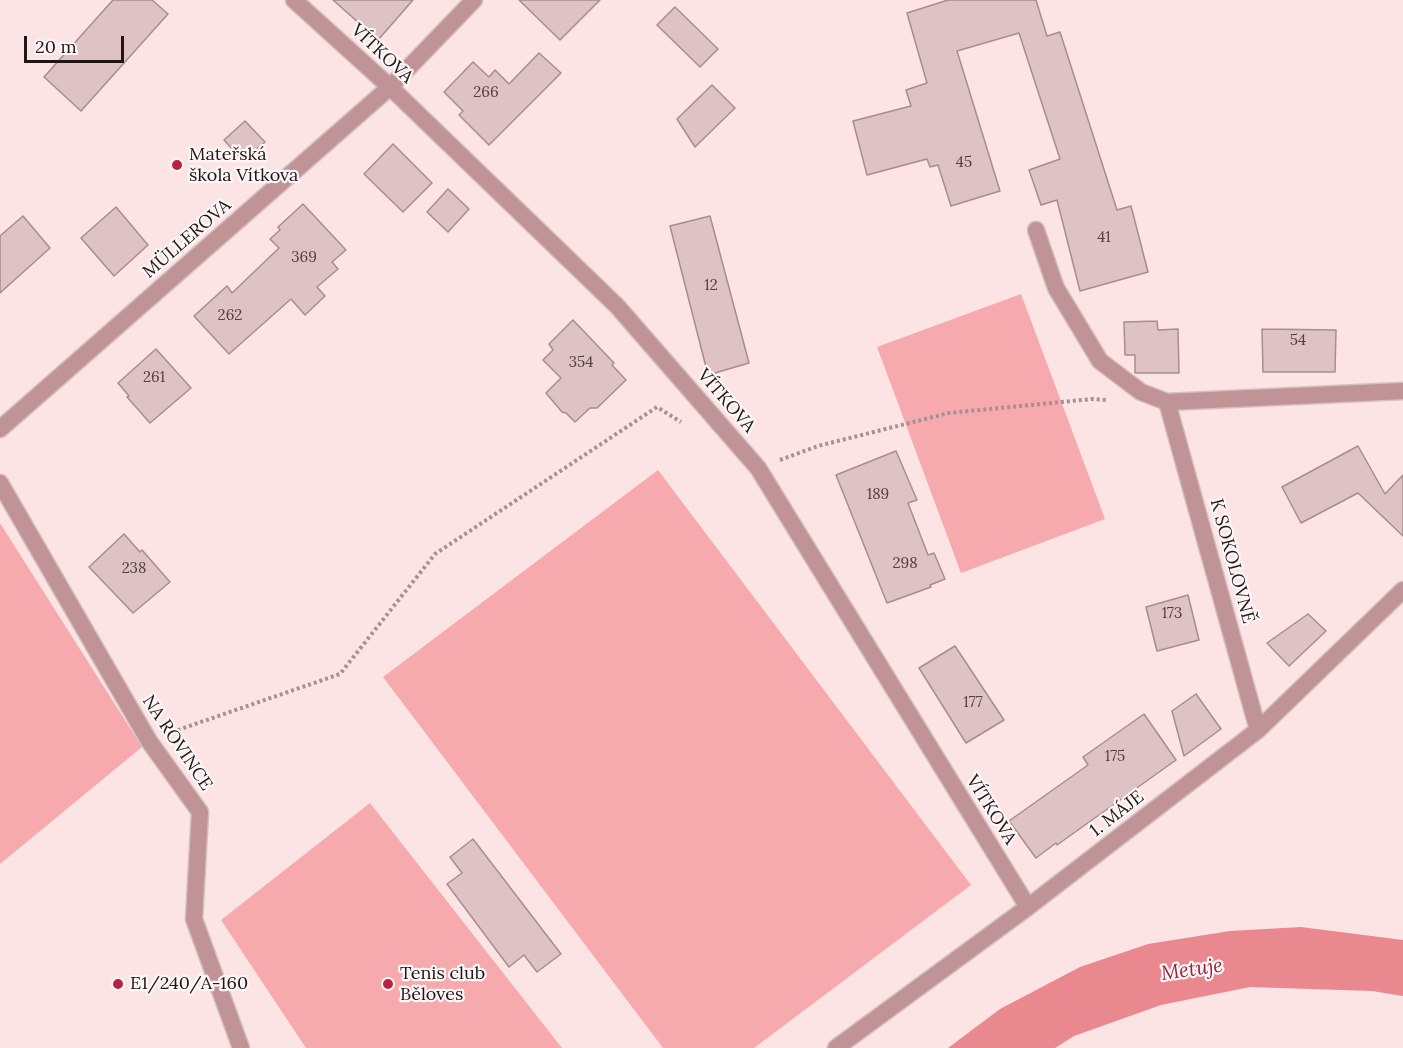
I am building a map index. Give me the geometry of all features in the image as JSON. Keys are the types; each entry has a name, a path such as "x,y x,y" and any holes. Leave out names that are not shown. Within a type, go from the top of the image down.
{"street":[{"name":"VÍTKOVA","path":"294,0 390,87 616,306 758,468 1028,907"},
{"name":"MÜLLEROVA","path":"0,429 390,87 474,0"},
{"path":"1036,230 1056,288 1100,361 1141,393 1167,402 1403,391"},
{"name":"K SOKOLOVNĚ","path":"1167,402 1258,730"},
{"name":"NA ROVINCE","path":"0,483 148,741 200,812 194,919 241,1048"},
{"name":"1. MÁJE","path":"836,1048 1028,907 1258,730 1403,590"}],"path":[{"path":"758,468 818,446 949,413 1092,399 1113,400"},
{"path":"148,741 340,674 435,554 657,408 687,426"}],"shaded area":[{"path":"1021,294 1105,519 961,573 877,347"},
{"path":"658,470 971,885 754,1048 663,1048 383,677"},
{"path":"0,523 142,747 0,864"},
{"name":"Tenis club Běloves","path":"370,803 562,1048 306,1048 221,920"}],"water":[{"name":"Metuje","path":"1301,927 1403,940 1403,996 1372,991 1250,987 1161,1005 1074,1036 1055,1048 948,1048 1000,1009 1080,967 1148,944 1230,931"}],"building":[{"path":"113,0 152,0 168,14 81,111 44,77"},
{"path":"333,0 413,0 378,40"},
{"path":"519,0 600,0 560,40"},
{"path":"948,0 1036,0 1047,36 1060,32 1117,210 1131,206 1148,272 1080,291 1057,200 1041,205 1029,170 1060,159 1019,33 957,51 1000,191 951,206 938,165 930,167 927,159 867,175 853,121 911,106 906,90 927,83 907,13"},
{"path":"675,7 718,49 700,67 657,25"},
{"path":"539,53 561,73 489,145 459,115 463,111 444,92 473,62 489,77 495,70 509,84"},
{"path":"712,85 735,108 695,147 677,119"},
{"path":"245,121 265,142 243,161 224,140"},
{"path":"393,144 432,183 403,212 364,174"},
{"path":"448,189 469,209 448,232 427,212"},
{"path":"303,204 346,250 332,262 338,269 317,287 325,296 305,315 291,299 229,354 194,316 227,286 232,293 279,248 270,239 280,230 278,227"},
{"path":"116,207 148,245 114,276 81,238"},
{"path":"23,216 50,248 0,293 0,236"},
{"path":"710,216 749,363 708,375 670,226"},
{"path":"573,320 614,363 612,365 626,380 597,408 590,408 575,422 562,412 546,393 561,378 543,360 553,350 549,344"},
{"path":"1157,321 1158,330 1178,329 1179,373 1135,373 1135,355 1125,355 1124,322"},
{"path":"1262,329 1336,330 1335,372 1263,372"},
{"path":"156,349 191,388 150,423 118,383"},
{"path":"1358,446 1385,494 1403,475 1403,536 1358,493 1301,523 1282,487"},
{"path":"896,451 917,500 908,503 928,555 934,553 945,579 930,585 931,587 887,603 836,475"},
{"path":"124,534 140,552 142,550 170,582 133,613 89,567"},
{"path":"1188,595 1199,640 1157,651 1146,607"},
{"path":"1308,614 1326,631 1289,666 1267,643"},
{"path":"955,646 1004,720 966,743 919,668"},
{"path":"1196,694 1221,729 1184,756 1172,711"},
{"path":"1144,714 1176,760 1036,858 1009,821 1088,765 1083,757"},
{"path":"473,839 561,954 537,972 524,955 509,967 447,884 462,873 450,857"}],"place":[{"name":"Mateřská škola Vítkova","path":"177,165"},
{"name":"E1/240/A-160","path":"118,984"},
{"name":"Tenis club Běloves","path":"388,984"}]}
